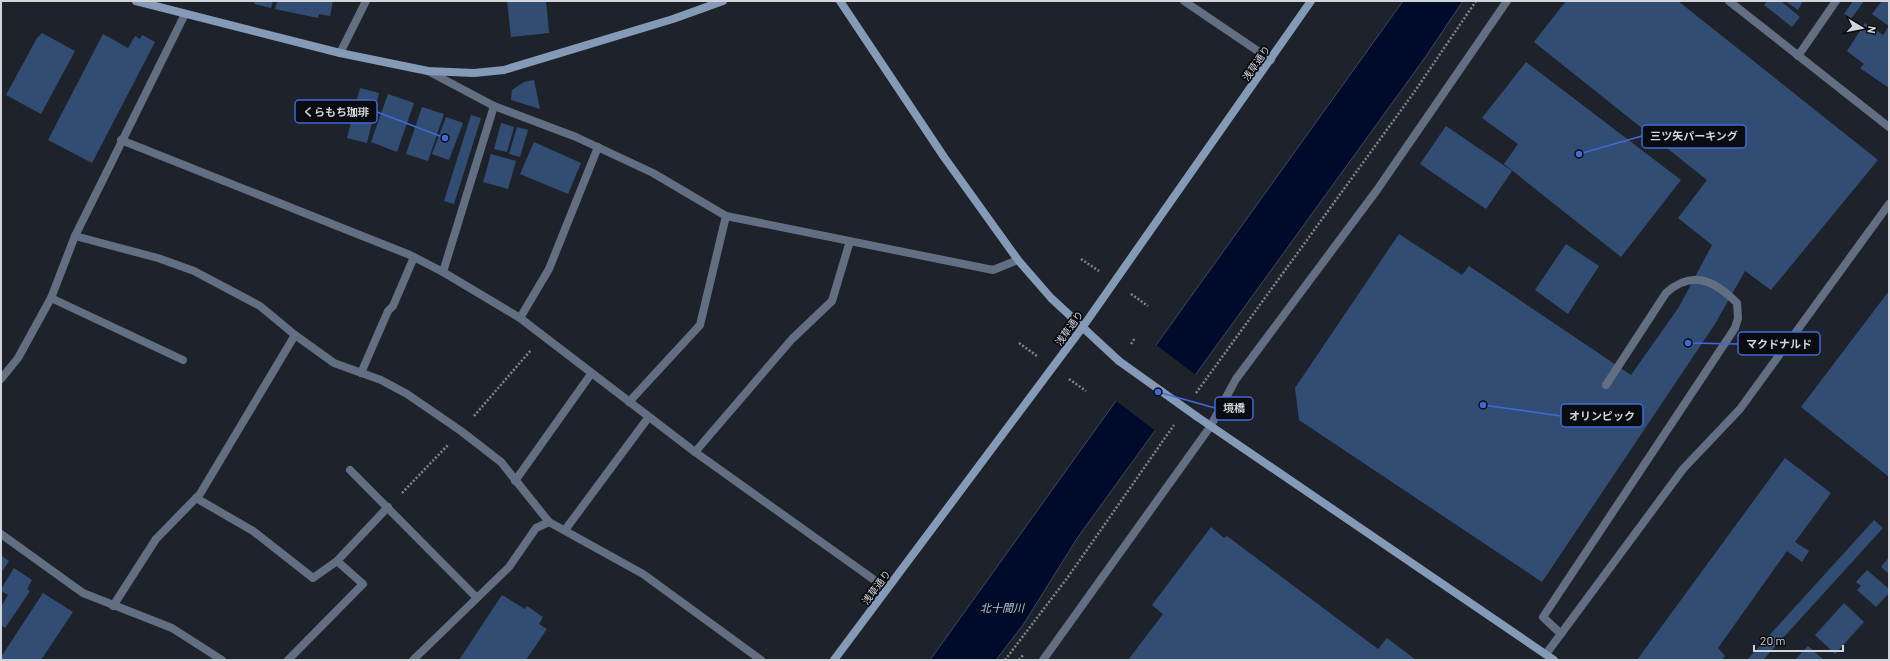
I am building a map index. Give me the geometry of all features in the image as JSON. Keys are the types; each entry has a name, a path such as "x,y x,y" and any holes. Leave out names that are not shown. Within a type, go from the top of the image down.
{"street":[{"path":"136,1 340,53 428,71 474,73 504,70 674,19 723,1"},
{"path":"340,53 366,1"},
{"path":"840,1 944,157 1018,260 1052,298 1082,328 1119,361 1210,427 1554,660"},
{"path":"1184,1 1270,60"},
{"name":"浅草通り","path":"834,660 1082,328 1311,1"},
{"path":"1043,660 1210,427 1236,379 1377,190 1508,1"},
{"path":"1729,1 1889,127"},
{"path":"1798,56 1836,1"},
{"path":"1,380 18,358 51,298 75,236 121,140 185,14"},
{"path":"428,71 494,106 598,147 653,172 726,216 993,270 1018,260"},
{"path":"443,272 494,106"},
{"path":"121,140 414,257 443,272 520,318 694,452 887,589"},
{"path":"520,318 549,269 598,147"},
{"path":"1546,654 1683,469 1740,409 1889,204"},
{"path":"629,402 700,325 726,216"},
{"path":"75,236 158,258 194,271 260,306 295,335 334,363 380,380 407,394 461,431 501,462 549,522 643,574 761,660"},
{"path":"694,452 792,339 832,301 850,241"},
{"path":"361,373 388,311 393,306 414,257"},
{"path":"1562,634 1543,617 1735,328 1738,318 1737,303 1725,292 1709,282 1687,280 1676,284 1666,293 1606,385"},
{"path":"51,298 183,360"},
{"path":"113,606 156,539 196,498 295,335"},
{"path":"515,481 591,374"},
{"path":"565,530 648,418"},
{"path":"350,470 476,597"},
{"path":"196,498 253,530 314,578 338,561 388,507"},
{"path":"413,660 476,597 509,567 536,528 549,522"},
{"path":"1,534 83,593 172,628 222,660"},
{"path":"288,660 363,584 338,561"}],"path":[{"path":"1194,396 1415,91 1476,1"},
{"path":"1005,660 1068,576 1176,422"}],"water":[{"name":"北十間川","path":"1403,1 1463,1 1424,59 1078,537 1023,625 996,660 930,660"}],"pier":[{"path":"1155,344 1197,376 1157,432 1115,400"}],"building":[{"path":"255,1 273,1 271,8 254,4"},
{"path":"277,1 333,1 330,16 319,14 318,18 275,9"},
{"path":"507,1 546,1 549,33 511,37"},
{"path":"1566,1 1678,1 1878,160 1771,290 1745,271 1715,324 1542,582 1299,420 1295,388 1399,234 1462,275 1469,266 1631,375 1679,307 1712,245 1678,218 1707,180 1534,42"},
{"path":"1767,1 1781,1 1800,17 1792,27 1764,5"},
{"path":"1785,1 1803,1 1798,10"},
{"path":"1853,1 1864,1 1851,19 1844,14"},
{"path":"1882,1 1889,1 1889,26 1872,14"},
{"path":"1865,23 1883,35 1889,26 1889,88 1860,68 1864,64 1847,51"},
{"path":"42,33 75,51 41,114 6,95 37,38"},
{"path":"103,34 128,48 135,36 140,39 142,35 155,42 92,163 48,140"},
{"path":"1526,62 1681,180 1621,257 1504,164 1518,144 1482,118"},
{"path":"534,80 540,109 511,100 512,90 524,82"},
{"path":"360,88 379,93 367,143 347,138"},
{"path":"388,94 414,103 397,152 371,142"},
{"path":"422,107 444,114 428,161 406,154"},
{"path":"471,115 481,118 454,204 444,201"},
{"path":"446,117 463,123 449,160 432,154"},
{"path":"501,123 514,127 507,152 494,149"},
{"path":"1446,126 1512,171 1486,209 1420,164"},
{"path":"517,127 528,130 520,157 509,154"},
{"path":"534,142 581,163 568,194 520,174"},
{"path":"491,154 516,161 508,189 483,182"},
{"path":"1566,244 1599,266 1568,314 1535,290"},
{"path":"1889,291 1889,477 1801,407"},
{"path":"1785,458 1831,493 1795,542 1809,551 1802,562 1787,551 1718,648 1725,656 1722,660 1637,660"},
{"path":"1874,520 1883,528 1763,660 1747,660"},
{"path":"1211,527 1224,538 1227,536 1378,649 1387,638 1416,660 1128,660 1163,614 1152,605"},
{"path":"2,556 9,561 1,573 1,557"},
{"path":"1889,557 1889,574 1881,567"},
{"path":"14,568 32,580 27,589 30,591 5,628 1,625 1,607 8,595 1,591 1,589"},
{"path":"1867,570 1889,589 1889,593 1876,607 1857,590 1861,586 1856,582"},
{"path":"43,593 73,612 41,660 1,660 1,657"},
{"path":"502,595 525,609 527,606 543,617 539,624 547,629 526,660 459,660"},
{"path":"1844,603 1864,622 1835,654 1815,635"},
{"path":"1808,646 1824,660 1795,660"}],"place":[{"name":"くらもち珈琲","path":"445,138"},
{"name":"三ツ矢パーキング","path":"1579,154"},
{"name":"マクドナルド","path":"1688,343"},
{"name":"境橋","path":"1158,392"},
{"name":"オリンピック","path":"1483,405"}]}
